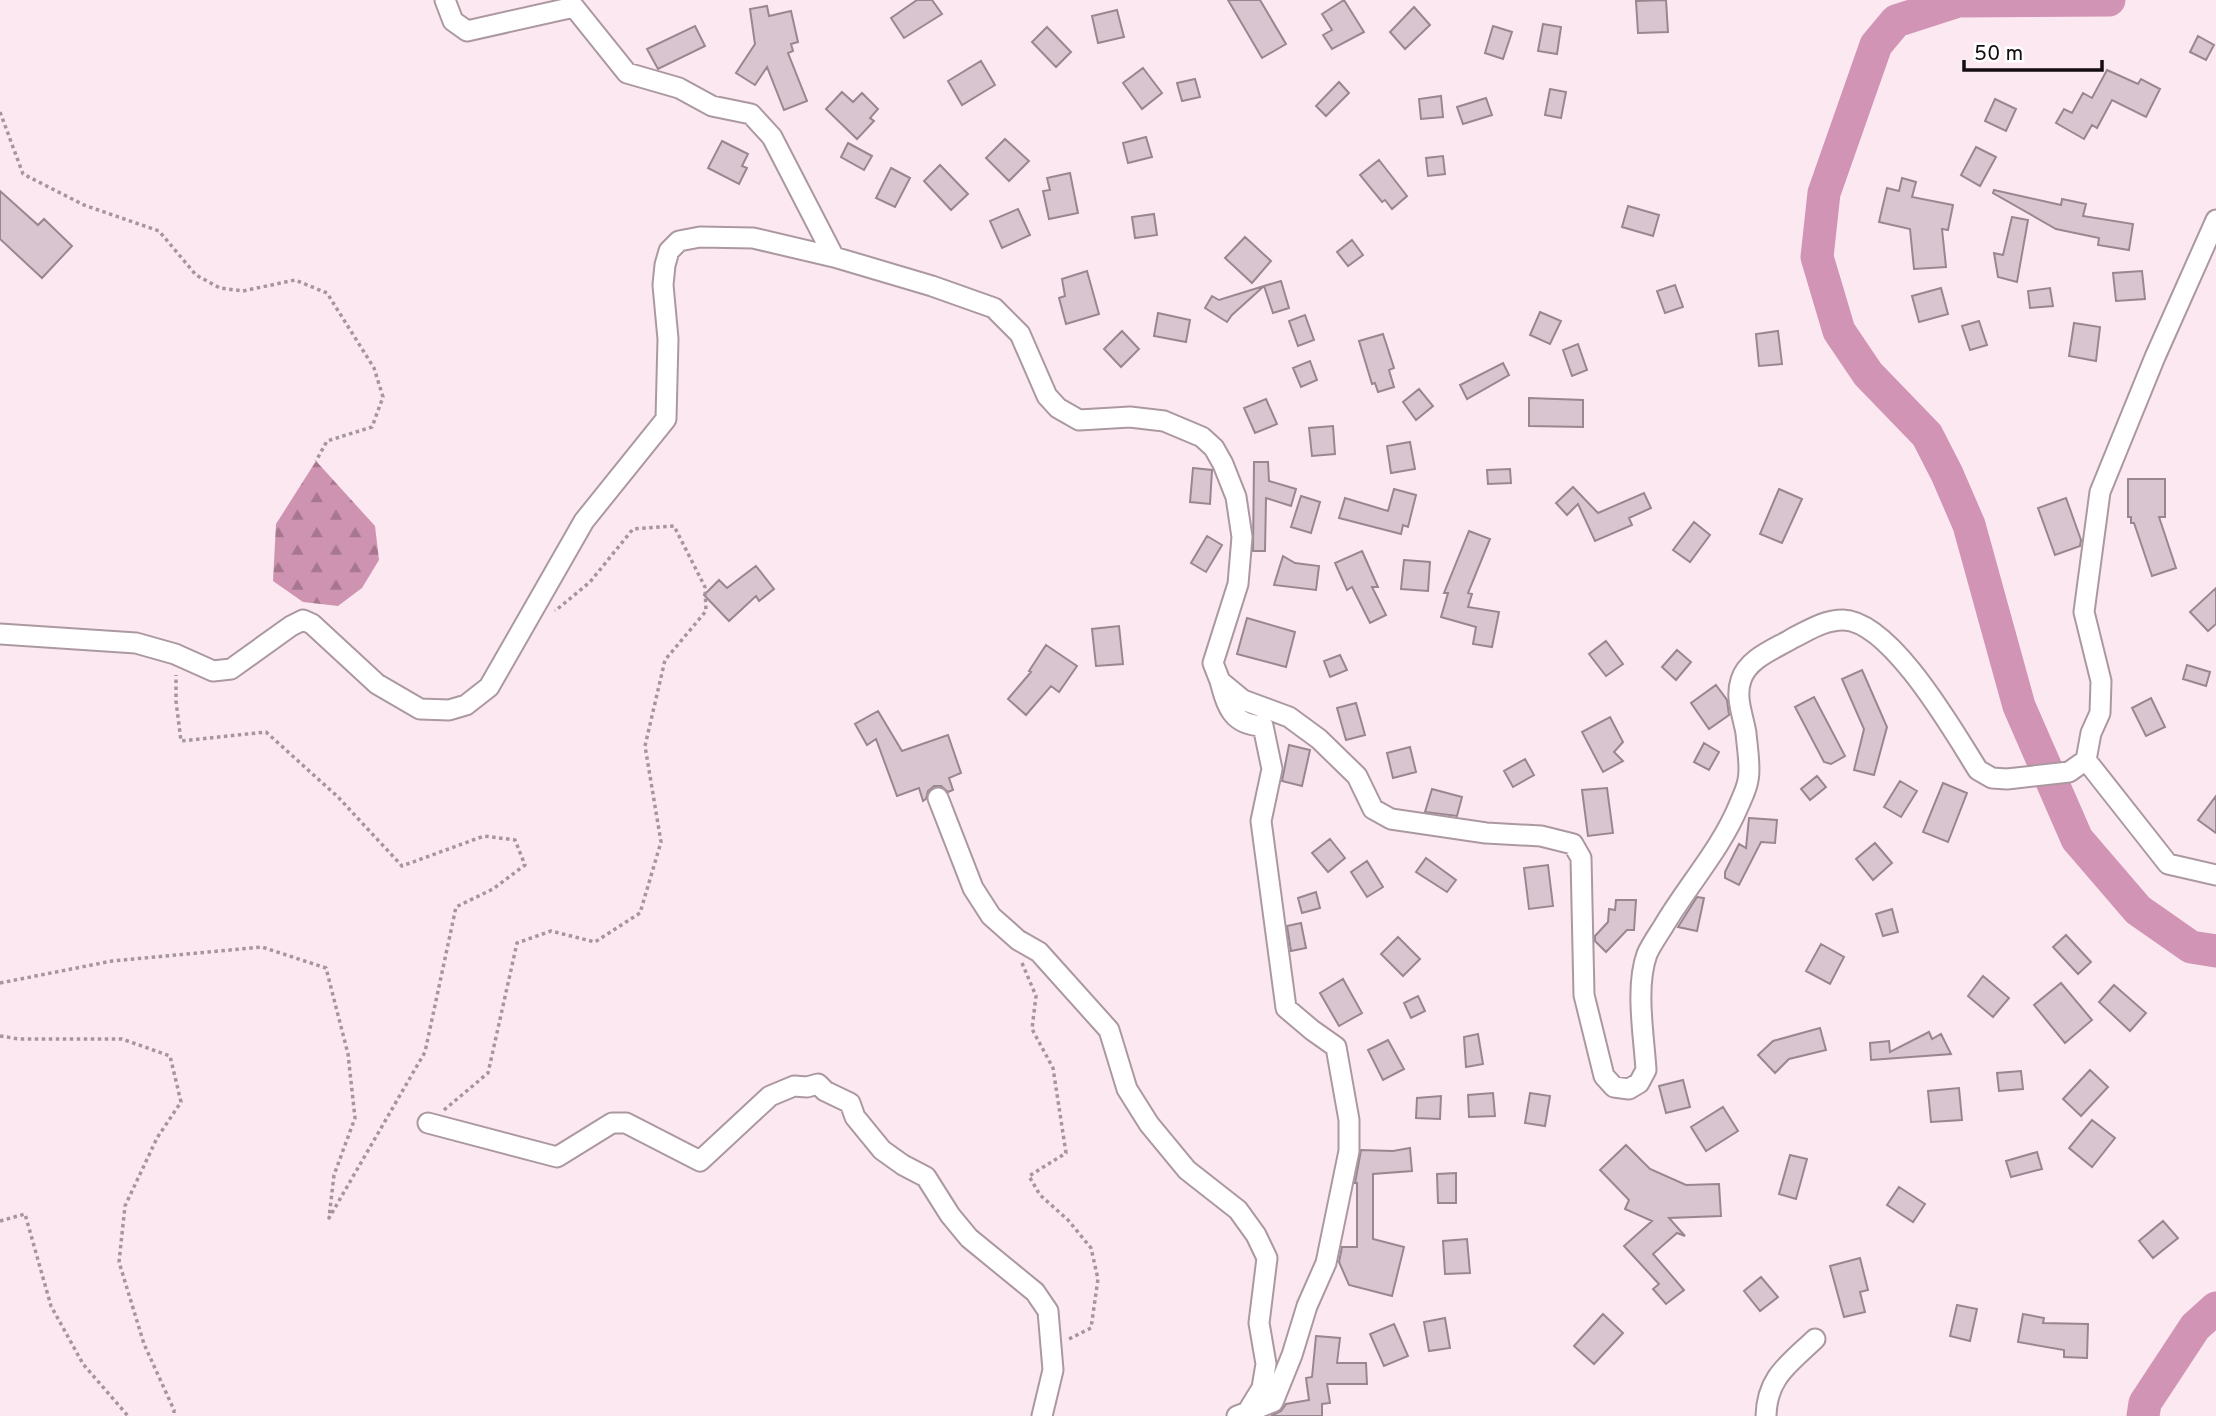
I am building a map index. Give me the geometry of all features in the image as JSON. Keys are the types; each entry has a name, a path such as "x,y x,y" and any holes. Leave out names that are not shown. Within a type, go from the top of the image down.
{"street":[{"path":"445,0 453,21 467,31 574,7 628,73 679,88 712,106 751,114 772,137 834,257"},
{"path":"1220,681 1243,700 1289,718 1319,739 1357,776 1373,809 1391,819 1486,833 1541,836 1573,844 1581,858 1584,995 1604,1076 1614,1087 1629,1089 1639,1083 1646,1070 1641,979 1647,953 1681,896 1720,842 1748,780 1746,733 1739,700 1740,681 1747,668 1760,657 1815,626 1846,620 1880,636 1937,704 1978,770 1992,778 2007,779 2069,772 2086,760 2091,733 2100,713 2101,681 2084,612 2100,492 2155,357 2216,220"},
{"path":"0,634 135,643 175,654 213,671 231,669 303,620 312,624 377,684 420,709 449,710 466,705 489,688 584,521 666,419 668,339 663,285 665,265 669,251 679,241 700,237 753,238 834,257 932,286 994,308 1020,334 1047,396 1058,408 1079,420 1130,417 1164,421 1202,436 1214,448 1223,464 1236,497 1242,537 1238,584 1213,663 1229,712 1248,726 1263,726 1272,769 1261,821 1286,1008 1336,1046 1349,1120 1349,1151 1326,1263 1307,1306 1292,1355 1273,1402 1241,1415"},
{"path":"2086,760 2168,864 2216,875"},
{"path":"938,798 972,888 991,916 1018,940 1039,952 1109,1030 1127,1088 1149,1124 1186,1170 1238,1209 1256,1235 1267,1258 1259,1323 1266,1364 1262,1388 1241,1415"},
{"path":"428,1123 557,1157 612,1123 626,1123 700,1161 770,1096 794,1087 818,1084 825,1091 850,1103 855,1117 882,1150 926,1177 950,1215 969,1238 1035,1292 1048,1311 1053,1370 1042,1416"},
{"path":"1766,1416 1766,1397 1776,1376 1815,1339"}],"path":[{"path":"0,112 23,174 84,205 159,231 196,275 220,288 243,291 295,280 327,293 374,368 383,397 372,427 327,441 316,461"},
{"path":"428,1123 488,1073 517,943 551,931 595,942 640,913 661,842 645,747 665,660 706,611 705,587 674,526 633,529 590,582 554,613"},
{"path":"0,983 112,961 262,947 326,968 348,1054 355,1118 334,1175 329,1218 425,1052 456,907 493,889 525,865 515,840 484,836 402,866 338,797 266,732 181,741 176,701 175,654"},
{"path":"1018,940 1014,941 1036,996 1032,1029 1053,1068 1066,1153 1029,1176 1040,1195 1068,1220 1091,1248 1098,1279 1091,1328 1051,1348"},
{"path":"0,1036 19,1039 122,1039 170,1056 181,1102 157,1138 125,1206 119,1262 144,1344 174,1410 174,1416"},
{"path":"0,1221 25,1214 51,1306 83,1364 128,1416"}],"green space":[{"path":"316,461 375,526 379,560 362,588 338,606 303,602 273,581 276,524"}],"building":[{"path":"917,0 932,0 942,14 904,38 891,18"},
{"path":"1228,0 1260,0 1286,44 1262,58"},
{"path":"1344,0 1364,32 1332,49 1323,35 1332,30 1322,14"},
{"path":"1666,0 1668,32 1638,33 1636,1"},
{"path":"767,6 769,16 791,11 798,42 791,44 793,51 788,53 807,101 784,110 767,67 755,85 736,73 755,44 750,9"},
{"path":"1414,7 1430,25 1405,49 1390,32"},
{"path":"1117,10 1124,37 1098,43 1092,16"},
{"path":"1543,24 1561,27 1557,54 1538,51"},
{"path":"695,26 705,46 658,69 647,49"},
{"path":"1493,26 1512,32 1503,59 1485,53"},
{"path":"1047,27 1071,52 1056,67 1032,42"},
{"path":"2198,36 2214,45 2206,60 2190,52"},
{"path":"981,61 995,85 962,105 948,81"},
{"path":"1143,68 1162,93 1142,109 1123,83"},
{"path":"2107,70 2138,84 2141,79 2160,89 2146,117 2112,100 2097,128 2092,125 2084,139 2056,123 2064,109 2072,113 2083,93 2092,98"},
{"path":"1195,79 1200,97 1182,101 1177,83"},
{"path":"1339,82 1349,93 1326,116 1316,106"},
{"path":"1550,89 1566,92 1561,118 1545,115"},
{"path":"842,92 853,102 862,93 878,109 870,118 874,121 857,139 826,109"},
{"path":"1441,96 1443,117 1421,119 1419,99"},
{"path":"1486,98 1492,115 1463,124 1457,107"},
{"path":"1995,99 2016,109 2006,131 1985,121"},
{"path":"1146,137 1152,157 1128,163 1123,143"},
{"path":"1005,139 1029,161 1009,181 986,158"},
{"path":"722,141 748,154 742,166 747,168 739,184 708,168"},
{"path":"848,143 872,156 864,170 841,157"},
{"path":"1976,147 1996,157 1980,186 1961,175"},
{"path":"1443,156 1445,174 1428,176 1426,158"},
{"path":"1379,160 1407,196 1392,209 1385,200 1382,202 1360,175"},
{"path":"940,165 968,194 951,210 924,181"},
{"path":"891,168 910,178 895,207 876,198"},
{"path":"1070,173 1078,213 1049,219 1043,191 1050,190 1047,178"},
{"path":"1902,178 1916,182 1912,197 1953,205 1948,230 1942,229 1946,267 1914,269 1910,229 1879,222 1887,188 1899,191"},
{"path":"1994,190 2061,205 2062,199 2086,204 2083,216 2133,224 2129,250 2098,245 2099,238 2056,229 1993,193"},
{"path":"0,191 38,225 44,219 72,246 42,278 0,239"},
{"path":"1628,206 1659,215 1653,236 1622,227"},
{"path":"1018,209 1030,235 1002,248 990,221"},
{"path":"1154,214 1157,235 1135,238 1132,217"},
{"path":"2012,217 2028,220 2017,282 1998,277 1994,253 2003,255"},
{"path":"1245,237 1271,261 1252,283 1225,258"},
{"path":"1352,240 1363,255 1348,266 1337,252"},
{"path":"1087,271 1099,314 1066,324 1059,298 1065,296 1062,279"},
{"path":"2142,271 2145,299 2116,301 2113,273"},
{"path":"1281,281 1289,308 1273,313 1264,286"},
{"path":"1675,285 1683,307 1665,313 1657,291"},
{"path":"1264,286 1227,322 1205,308 1212,296 1219,300"},
{"path":"1941,288 1948,314 1919,322 1912,296"},
{"path":"2050,288 2053,306 2030,308 2028,291"},
{"path":"1540,312 1561,321 1550,344 1530,335"},
{"path":"1158,313 1190,320 1186,342 1154,336"},
{"path":"1305,315 1314,340 1298,346 1289,321"},
{"path":"1979,321 1987,345 1970,350 1962,326"},
{"path":"2074,323 2100,327 2096,361 2069,356"},
{"path":"1122,331 1139,349 1121,367 1104,349"},
{"path":"1778,331 1782,364 1759,366 1756,334"},
{"path":"1383,334 1394,368 1389,370 1394,387 1378,392 1375,383 1372,384 1359,341"},
{"path":"1578,344 1587,370 1572,376 1563,350"},
{"path":"1310,361 1317,380 1301,387 1293,368"},
{"path":"1503,363 1509,375 1467,399 1460,385"},
{"path":"1419,389 1433,406 1416,420 1403,402"},
{"path":"1529,398 1583,400 1583,427 1529,426"},
{"path":"1266,399 1277,424 1255,433 1244,408"},
{"path":"1333,426 1335,454 1312,456 1309,428"},
{"path":"1410,442 1415,469 1391,473 1387,446"},
{"path":"1254,462 1268,462 1269,481 1296,489 1291,506 1266,498 1265,551 1253,551"},
{"path":"1193,468 1212,470 1210,504 1190,502"},
{"path":"1510,469 1511,483 1488,484 1487,470"},
{"path":"2128,479 2165,479 2165,517 2159,517 2176,568 2152,576 2134,523 2131,523 2131,517 2128,517"},
{"path":"1573,487 1598,513 1644,493 1651,508 1629,518 1632,525 1595,541 1578,504 1567,515 1556,503"},
{"path":"1394,489 1416,495 1408,527 1403,525 1401,534 1339,518 1345,498 1388,511"},
{"path":"1779,489 1802,499 1782,543 1760,534"},
{"path":"1301,496 1320,502 1311,533 1291,527"},
{"path":"2066,498 2081,540 2080,546 2055,555 2038,508"},
{"path":"1694,522 1710,535 1690,562 1673,550"},
{"path":"1469,531 1490,539 1468,593 1472,594 1468,607 1499,612 1492,647 1473,644 1476,627 1441,617 1448,593 1444,593"},
{"path":"1207,536 1222,545 1206,572 1191,563"},
{"path":"1362,551 1378,587 1372,587 1386,615 1370,623 1352,587 1347,590 1335,563"},
{"path":"1283,556 1295,563 1319,566 1316,590 1274,585"},
{"path":"1404,560 1430,562 1428,591 1401,589"},
{"path":"756,566 774,589 759,601 756,596 729,621 704,595 719,580 727,588"},
{"path":"2216,588 2216,624 2208,631 2190,612"},
{"path":"1247,618 1295,632 1286,667 1237,654"},
{"path":"1119,626 1123,664 1096,666 1092,629"},
{"path":"1606,641 1623,664 1606,676 1589,654"},
{"path":"1046,645 1077,666 1059,692 1051,686 1026,715 1008,699 1031,672 1029,671"},
{"path":"1677,650 1691,662 1676,680 1662,667"},
{"path":"1340,655 1347,670 1330,677 1324,661"},
{"path":"2187,665 2210,672 2206,686 2183,679"},
{"path":"1862,670 1887,727 1874,775 1854,770 1864,729 1842,679"},
{"path":"1716,685 1727,700 1729,715 1709,729 1691,703"},
{"path":"1814,697 1845,756 1831,764 1824,762 1795,707"},
{"path":"2151,698 2165,727 2146,736 2132,708"},
{"path":"1356,703 1365,735 1346,740 1337,708"},
{"path":"878,711 902,751 948,735 961,773 949,778 953,790 948,792 941,786 934,786 923,801 919,788 897,796 876,739 867,745 855,724"},
{"path":"1610,717 1623,742 1614,752 1623,761 1603,772 1582,732"},
{"path":"1704,743 1719,752 1709,770 1694,762"},
{"path":"1289,745 1310,750 1302,786 1282,781"},
{"path":"1410,747 1416,772 1393,778 1387,753"},
{"path":"1525,759 1534,775 1513,787 1504,771"},
{"path":"1817,776 1826,787 1810,800 1801,789"},
{"path":"1900,781 1917,791 1901,817 1884,807"},
{"path":"1943,783 1967,793 1948,842 1923,832"},
{"path":"1607,788 1613,833 1588,836 1582,790"},
{"path":"1432,789 1462,797 1457,816 1425,812"},
{"path":"2216,796 2216,833 2198,820"},
{"path":"1749,818 1777,820 1775,843 1761,842 1739,885 1725,878 1725,872 1739,844 1746,848"},
{"path":"1330,839 1345,858 1328,872 1312,853"},
{"path":"1875,843 1892,863 1873,880 1856,859"},
{"path":"1426,858 1456,880 1447,892 1416,872"},
{"path":"1367,861 1383,887 1367,897 1351,872"},
{"path":"1548,865 1553,906 1529,909 1524,868"},
{"path":"1316,892 1320,908 1302,913 1298,898"},
{"path":"1697,897 1704,898 1697,931 1678,927"},
{"path":"1616,900 1636,900 1634,930 1627,930 1606,952 1595,941 1595,936 1608,922 1609,909 1615,910"},
{"path":"1892,909 1898,932 1883,936 1876,914"},
{"path":"1301,923 1306,948 1291,951 1287,926"},
{"path":"2066,935 2091,962 2078,974 2053,947"},
{"path":"1398,937 1420,959 1403,976 1381,954"},
{"path":"1821,944 1844,957 1830,984 1806,971"},
{"path":"1983,976 2009,998 1993,1017 1968,996"},
{"path":"1343,979 1362,1013 1339,1026 1320,993"},
{"path":"2061,983 2092,1020 2065,1043 2034,1005"},
{"path":"2114,985 2146,1013 2130,1031 2099,1002"},
{"path":"1418,996 1425,1011 1411,1018 1404,1003"},
{"path":"1820,1028 1826,1050 1789,1059 1775,1073 1758,1055 1773,1041"},
{"path":"1929,1032 1932,1039 1941,1034 1951,1054 1871,1060 1870,1043 1889,1041 1890,1052"},
{"path":"1478,1034 1483,1064 1466,1067 1464,1037"},
{"path":"1388,1040 1404,1069 1383,1080 1368,1050"},
{"path":"2090,1070 2108,1087 2081,1116 2063,1099"},
{"path":"2021,1071 2023,1089 1999,1091 1997,1073"},
{"path":"1683,1080 1690,1107 1666,1113 1659,1086"},
{"path":"1959,1088 1962,1120 1931,1122 1928,1091"},
{"path":"1493,1093 1495,1116 1469,1117 1468,1095"},
{"path":"1530,1093 1550,1096 1545,1126 1525,1123"},
{"path":"1441,1096 1440,1119 1416,1118 1417,1098"},
{"path":"1723,1107 1738,1131 1706,1151 1691,1127"},
{"path":"2092,1120 2115,1138 2092,1167 2069,1148"},
{"path":"1626,1145 1650,1169 1686,1185 1719,1184 1721,1216 1669,1218 1685,1236 1677,1233 1653,1254 1684,1290 1666,1304 1653,1289 1659,1284 1624,1246 1652,1221 1625,1209 1629,1200 1600,1170"},
{"path":"1410,1148 1412,1171 1373,1174 1373,1239 1404,1247 1392,1296 1349,1285 1339,1262 1342,1247 1357,1247 1355,1183 1361,1150 1393,1151"},
{"path":"2037,1152 2042,1169 2011,1177 2006,1161"},
{"path":"1790,1155 1807,1159 1796,1199 1779,1194"},
{"path":"1456,1173 1456,1203 1438,1203 1437,1174"},
{"path":"1899,1187 1925,1204 1913,1222 1887,1205"},
{"path":"2163,1221 2178,1238 2153,1258 2139,1241"},
{"path":"1467,1239 1470,1273 1445,1274 1443,1241"},
{"path":"1860,1258 1868,1290 1860,1292 1865,1312 1844,1317 1830,1266"},
{"path":"1761,1277 1778,1297 1760,1311 1744,1291"},
{"path":"1957,1305 1977,1309 1970,1341 1950,1336"},
{"path":"1603,1314 1623,1333 1594,1364 1574,1346"},
{"path":"2023,1314 2044,1318 2043,1323 2088,1324 2087,1358 2064,1357 2064,1350 2018,1342"},
{"path":"1445,1318 1450,1348 1429,1351 1424,1322"},
{"path":"1394,1324 1408,1356 1384,1366 1370,1334"},
{"path":"1316,1336 1340,1338 1337,1363 1366,1363 1367,1384 1327,1384 1330,1403 1322,1404 1322,1416 1271,1416 1281,1411 1286,1404 1309,1400 1306,1378 1312,1377"}],"waterway":[{"path":"2109,0 1958,1 1896,21 1876,45 1824,193 1817,257 1839,331 1868,374 1927,435 1947,474 1969,525 2019,706 2077,839 2138,910 2191,947 2216,951"},
{"path":"2143,1416 2145,1403 2195,1327 2216,1308"}]}
